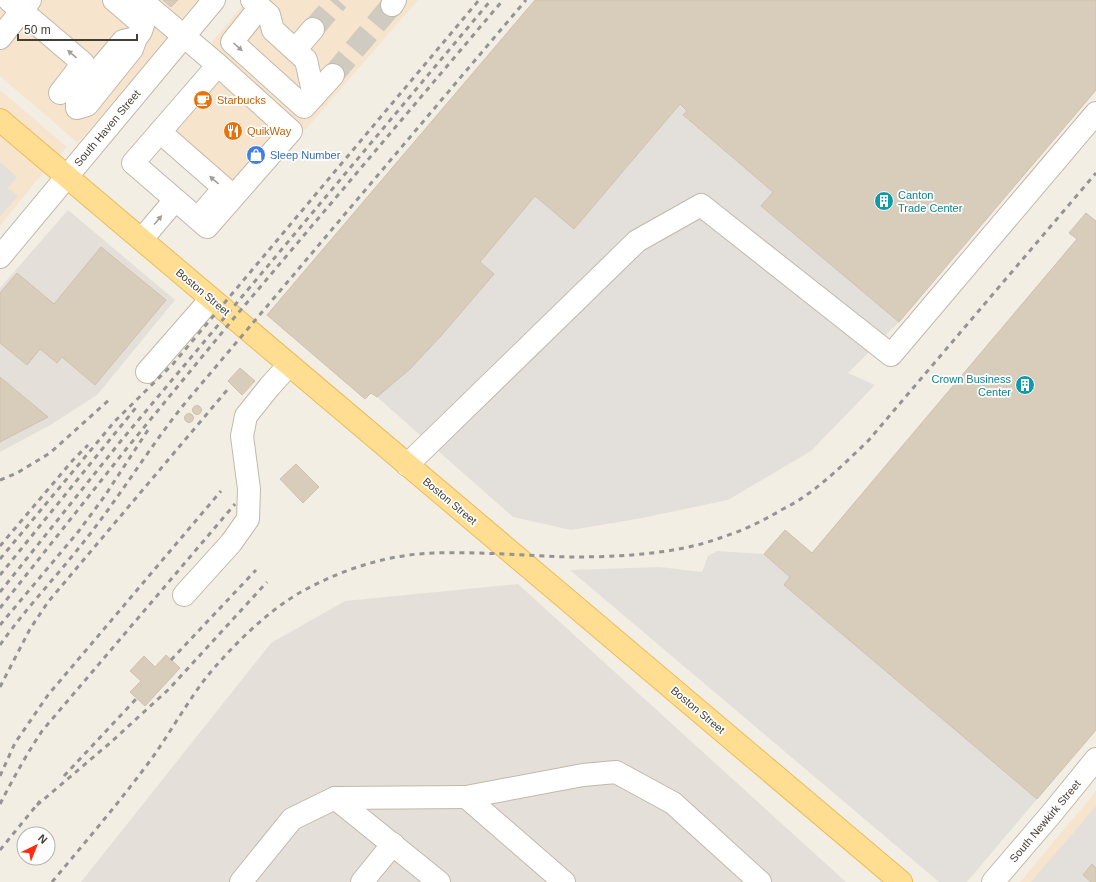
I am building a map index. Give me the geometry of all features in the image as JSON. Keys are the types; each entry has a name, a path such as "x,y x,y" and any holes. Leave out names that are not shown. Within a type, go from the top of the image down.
{"main road":[{"name":"Boston Street","path":"0,120 901,882"}],"street":[{"path":"78,108 77,96 124,41 136,38 141,32 143,26 114,0"},
{"path":"141,0 218,65 291,131 207,227 133,163 218,65"},
{"name":"South Haven Street","path":"0,257 214,0"},
{"path":"0,38 20,4 83,63 60,93"},
{"path":"265,5 273,30 306,60 314,96"},
{"path":"265,5 232,42 304,107 333,75"},
{"path":"295,50 314,29"},
{"path":"407,465 637,241 701,205 891,355 1096,113"},
{"path":"160,132 224,188 198,219"},
{"path":"142,240 175,200"},
{"path":"147,372 211,299"},
{"path":"184,595 231,542 248,519 249,489 242,436 246,416 289,365"},
{"name":"South Newkirk Street","path":"993,882 1096,759"},
{"path":"241,882 292,819 335,798 466,797 583,775 616,772 673,803 760,882"},
{"path":"466,797 564,882"},
{"path":"335,798 439,882"},
{"path":"362,882 393,844"}],"shaded area":[{"path":"5,0 129,0 170,35 78,143 0,76 0,6"},
{"path":"155,0 198,0 180,21"},
{"path":"247,0 418,0 305,130 209,46"},
{"path":"219,79 281,135 234,189 174,135"},
{"path":"0,90 67,147 36,181 0,226"},
{"path":"680,104 687,111 683,116 773,192 762,206 899,322 848,373 875,385 811,451 728,500 642,518 571,530 513,517 377,397 410,369 440,337 494,274 480,262 535,196 574,229"},
{"path":"0,162 17,177 8,188 18,196 0,217"},
{"path":"68,210 175,300 97,395 52,424 0,452 0,288"},
{"path":"717,551 764,554 790,577 784,585 1037,799 967,882 939,882 570,570 660,567 702,572 708,556"},
{"path":"518,584 846,882 81,882 271,643 345,601"},
{"path":"1096,791 1096,882 1020,882"},
{"path":"1096,806 1096,882 1031,882"}],"building":[{"path":"163,0 178,0 171,7"},
{"name":"Canton Trade Center","path":"535,0 1096,0 1096,90 899,322 761,206 773,192 683,115 687,111 680,104 574,229 535,196 480,262 494,274 440,337 410,369 377,397 371,393 365,399 267,315"},
{"name":"Crown Business Center","path":"1086,213 1096,221 1096,730 1037,799 784,585 790,577 764,554 785,530 812,553 1077,239 1069,233"},
{"path":"101,247 166,300 95,385 62,357 57,363 40,349 27,365 0,343 0,293 17,273 54,304"},
{"path":"240,368 255,381 242,395 228,381"},
{"path":"0,377 48,417 0,442"},
{"path":"195,406 199,406 201,410 199,414 195,414 193,412 193,408"},
{"path":"187,414 191,414 193,418 191,422 187,422 185,420 185,416"},
{"path":"296,464 319,487 303,503 280,479"},
{"path":"166,655 180,668 145,706 130,692 141,681 130,671 144,656 155,667"},
{"path":"1092,864 1096,868 1096,882 1091,882 1083,875"}],"tunnel":[{"path":"313,29 338,0"},
{"path":"333,75 392,5"}],"railway":[{"path":"0,559 115,421 173,364 479,0"},
{"path":"0,592 120,442 491,0"},
{"path":"0,608 127,448 234,318 503,0"},
{"path":"0,645 20,618 99,522 186,402 526,0"},
{"path":"52,882 105,819 143,770 198,688 215,667 249,631 275,609 301,592 329,578 358,567 387,559 418,554 476,553 591,557 648,554 685,548 736,532 768,518 802,498 830,477 868,441 1096,173"},
{"path":"0,687 30,629 48,602 228,389"},
{"path":"0,480 17,473 50,453 110,399"},
{"path":"0,575 138,405"},
{"path":"0,625 78,532 104,497 148,430"},
{"path":"0,546 73,460 88,445"},
{"path":"0,776 15,743 48,695 221,491"},
{"path":"0,804 42,731 235,504"},
{"path":"171,660 256,570"},
{"path":"37,805 110,743 169,689 267,582"},
{"path":"64,776 137,698"},
{"path":"0,850 40,801"}],"place":[{"name":"Starbucks","path":"203,100"},
{"name":"QuikWay","path":"233,131"},
{"name":"Sleep Number","path":"256,155"},
{"name":"Canton Trade Center","path":"884,201"},
{"name":"Crown Business Center","path":"1025,385"}]}
